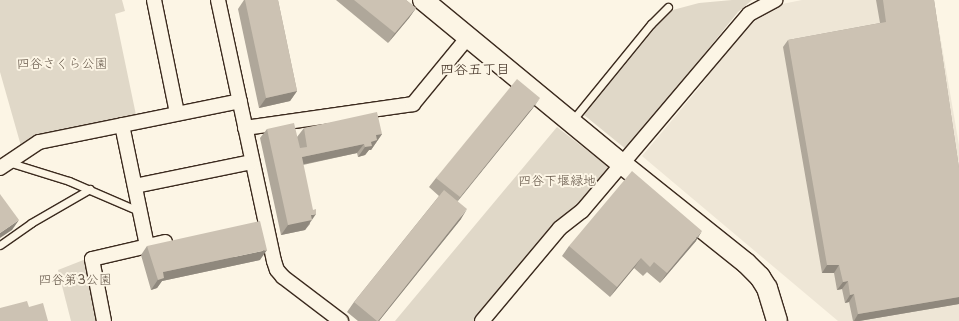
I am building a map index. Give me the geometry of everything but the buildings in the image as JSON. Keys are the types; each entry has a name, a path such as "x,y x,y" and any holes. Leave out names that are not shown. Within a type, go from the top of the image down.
{"street":[{"path":"154,0 176,113"},
{"path":"218,0 252,162 277,270 302,292 341,321"},
{"path":"423,0 622,164 754,270 767,288 777,321"},
{"path":"482,321 560,228 582,211 749,14 775,0"},
{"path":"245,128 413,104 468,38"},
{"path":"4,165 39,142 240,100"},
{"path":"122,125 147,246"},
{"path":"135,186 252,162"},
{"path":"251,224 266,221"},
{"path":"104,321 92,259 177,240"}],"lane":[{"path":"571,122 651,24 668,7"},
{"path":"4,165 90,189 141,212"},
{"path":"0,245 32,223 90,189"}],"shaded area":[{"path":"802,0 934,0 959,145 959,321 838,321 642,156 698,89 748,21 777,5"}],"green space":[{"name":"四谷さくら公園","path":"0,0 122,0 125,11 115,14 136,115 21,146 0,72"},
{"name":"四谷下堰緑地","path":"752,0 738,12 627,150 584,115 669,11 699,3"},
{"name":"四谷下堰緑地","path":"557,127 610,168 577,209 554,225 474,321 395,321"},
{"name":"四谷第3公園","path":"86,259 98,321 71,321 58,270"}],"district":[{"name":"四谷五丁目","path":"475,69"}]}
